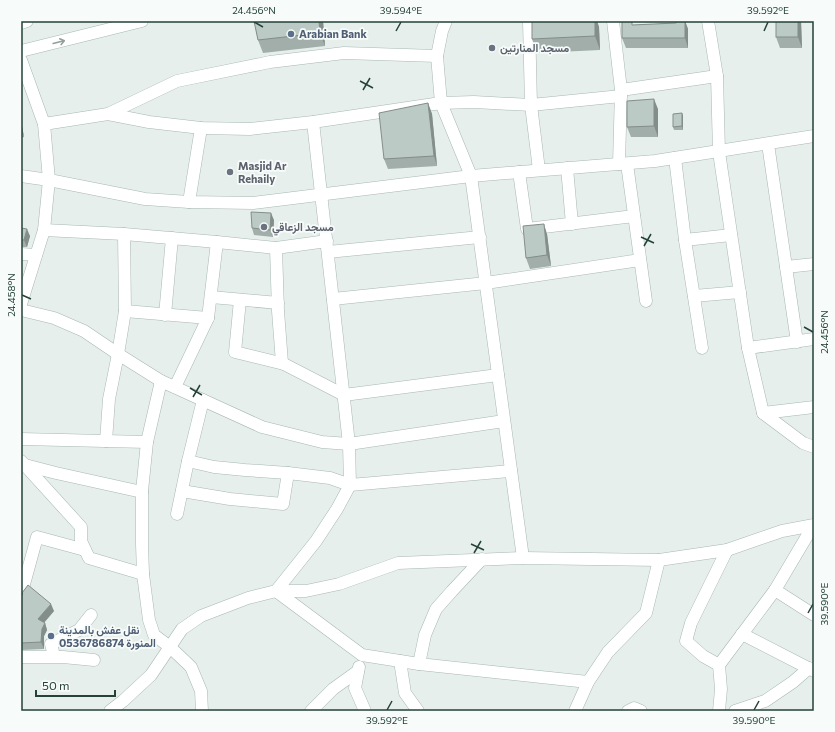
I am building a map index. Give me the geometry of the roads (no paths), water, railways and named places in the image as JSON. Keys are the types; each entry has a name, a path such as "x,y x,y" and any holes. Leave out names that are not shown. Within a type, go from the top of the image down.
{"street":[{"path":"21,22 27,21"},
{"path":"21,51 142,21"},
{"path":"529,21 531,105 538,170"},
{"path":"613,21 621,93 623,164 634,216 646,302"},
{"path":"708,21 717,76 719,152 748,348 763,413 803,443 814,447"},
{"path":"443,24 437,56 441,103 472,176 522,558"},
{"path":"44,124 108,114 177,81 270,62 344,53 437,56"},
{"path":"21,60 44,124 49,180 44,230 21,304"},
{"path":"108,114 150,122 201,128 250,129 313,122 441,103 474,102 531,105 621,93 717,76"},
{"path":"276,591 316,541 337,509 350,485 349,444 313,122"},
{"path":"189,202 201,128"},
{"path":"21,176 145,199 189,202 253,203 472,176 655,161 814,136"},
{"path":"768,144 797,342"},
{"path":"675,158 684,240 702,348"},
{"path":"567,168 572,224"},
{"path":"519,172 527,230 634,216"},
{"path":"44,230 124,234 276,248 327,247 480,237"},
{"path":"106,441 109,398 125,311 124,234"},
{"path":"684,240 732,236"},
{"path":"165,315 172,238"},
{"path":"175,387 208,318 217,242"},
{"path":"276,248 282,363 284,364"},
{"path":"21,254 36,255"},
{"path":"333,299 486,283 640,260"},
{"path":"786,267 814,264"},
{"path":"694,296 740,292"},
{"path":"211,297 278,303"},
{"path":"240,300 235,352 284,364 344,395 498,375"},
{"path":"21,310 54,318 84,331 161,381 262,427 322,442 349,444 504,421"},
{"path":"125,311 208,318"},
{"path":"748,348 814,339"},
{"path":"161,381 147,442 142,492 143,574 149,620 154,635 170,647 191,667 202,691 202,711"},
{"path":"177,514 203,400"},
{"path":"763,413 814,407"},
{"path":"21,439 147,442"},
{"path":"188,461 214,467 330,478 350,485 511,471"},
{"path":"23,463 56,473 142,492"},
{"path":"23,463 82,527 81,540 89,558 143,574"},
{"path":"182,491 230,499 283,504 288,473"},
{"path":"110,711 151,675 182,629 201,616 248,598 276,591 306,591 339,584 398,563 522,558 660,560 727,550 782,531 813,526"},
{"path":"719,711 721,689 719,664 775,590 813,526"},
{"path":"22,589 37,537 85,550"},
{"path":"719,664 703,656 686,641 692,623 727,550"},
{"path":"419,664 425,635 436,609 482,559"},
{"path":"575,711 588,682 608,652 646,613 660,560"},
{"path":"775,590 814,615"},
{"path":"276,591 362,655 419,664 588,682"},
{"path":"54,656 51,644 79,630 91,615"},
{"path":"735,711 765,700 811,669 742,634"},
{"path":"362,655 355,688 365,711"},
{"path":"21,657 63,656 94,660"},
{"path":"400,661 405,693 418,711"},
{"path":"311,711 333,689 358,671"},
{"path":"628,711 634,708 641,711"}],"place":[{"name":"Arabian Bank","path":"291,34"},
{"name":"مسجد المنارتين","path":"492,48"},
{"name":"Masjid Ar Rehaily","path":"230,172"},
{"name":"مسجد الزعاقي","path":"264,227"},
{"name":"نقل عفش بالمدينة المنورة 0536786874","path":"51,636"}]}
